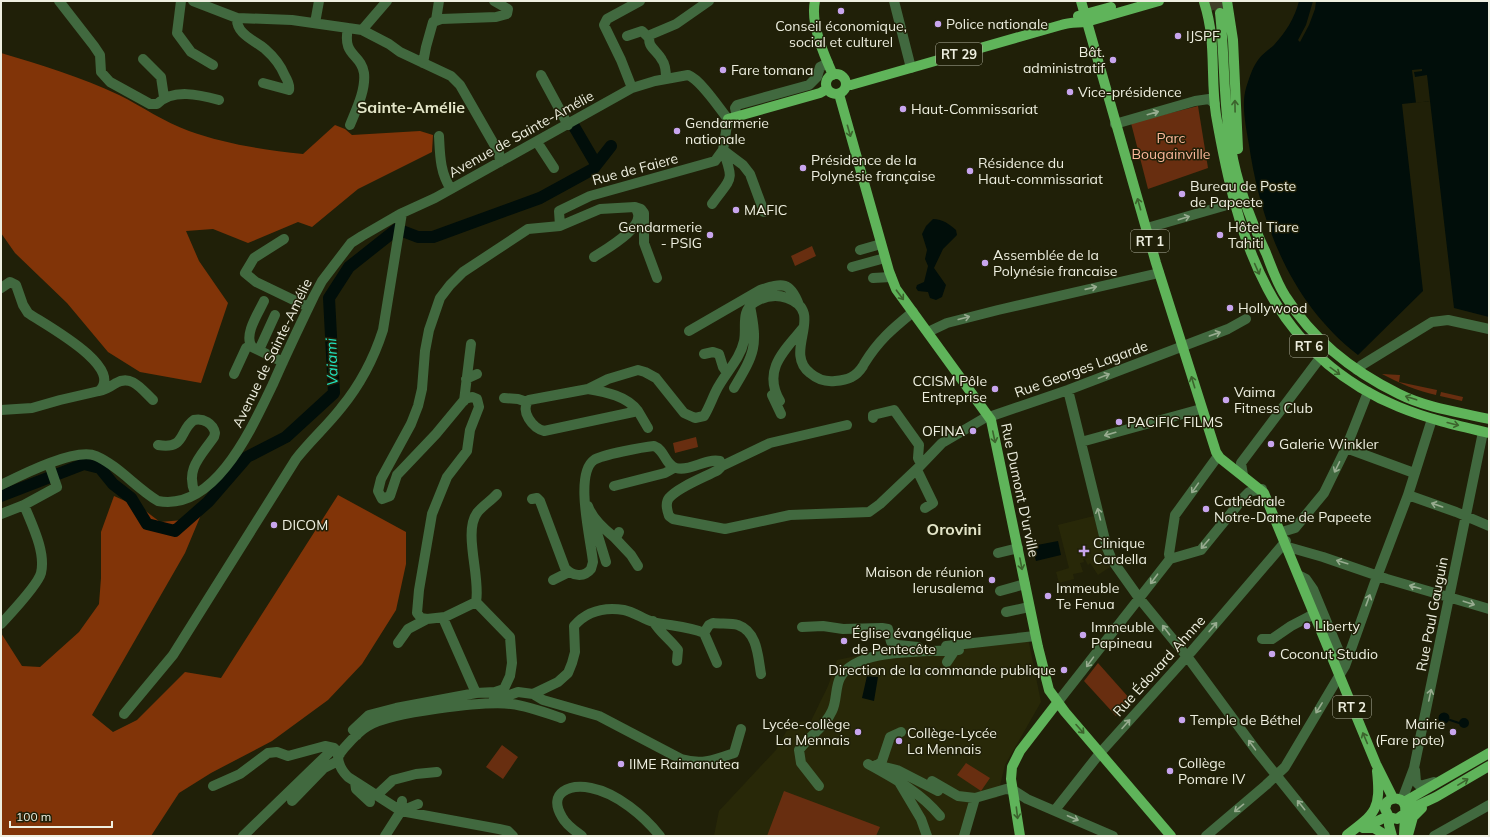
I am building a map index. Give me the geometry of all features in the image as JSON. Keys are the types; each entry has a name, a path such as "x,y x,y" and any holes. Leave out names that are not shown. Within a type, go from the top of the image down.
{"main road":[{"path":"815,1 813,15 823,52 833,75"},
{"name":"RT 1","path":"1081,1 1115,124 1201,409 1222,459 1240,469"},
{"name":"RT 29","path":"1085,18 1136,1"},
{"name":"RT 29","path":"846,84 911,68 1072,22 1076,16 1085,18 1159,1"},
{"path":"1214,1 1202,2 1210,19 1215,104 1226,164"},
{"path":"1227,1 1233,40 1238,156 1253,227"},
{"name":"RT 6","path":"1486,432 1432,419 1399,408 1368,392 1330,367 1320,358 1288,322 1272,299 1253,259 1234,203 1226,164 1216,13 1231,147 1240,190 1253,227 1285,296 1297,313 1327,347 1357,370 1400,395 1436,407 1489,419"},
{"path":"833,75 841,76 846,84 844,90 838,94 832,94 827,89 827,81 833,75"},
{"path":"733,118 820,93 827,89"},
{"name":"Rue Dumont D'urville","path":"838,94 885,258 896,289 989,417 1018,548 1043,673 1049,690 1057,702 1171,836"},
{"name":"RT 2","path":"1240,469 1262,489 1285,540 1316,613 1376,764 1402,805 1404,836"},
{"path":"1020,836 1011,773 1014,760 1057,702"},
{"path":"1346,836 1356,830 1364,828 1389,816 1397,819 1402,805 1489,753"},
{"path":"1346,836 1368,819 1375,810 1378,799 1376,764"},
{"path":"1407,836 1415,812 1436,797 1489,766"},
{"path":"1392,836 1386,805 1402,805 1436,797"},
{"path":"1364,828 1374,828 1387,836"}],"street":[{"path":"59,1 97,50 102,62 102,72 110,82 150,104 157,104 164,97 188,94 219,100"},
{"path":"181,1 177,33 190,52 213,65"},
{"path":"193,1 237,18 315,23 362,30 400,52 440,70 456,80 490,136 499,153 500,162"},
{"path":"315,23 319,1"},
{"path":"362,30 388,1"},
{"path":"423,63 433,22 436,20 439,1"},
{"path":"436,20 460,17 496,17 507,14 508,9 494,1"},
{"path":"632,88 621,60 604,25 607,19 640,1"},
{"path":"649,38 650,35 663,28 676,24 709,1"},
{"path":"894,1 911,68"},
{"path":"237,18 239,28 242,32 265,49 283,71 290,87 289,90 263,83"},
{"path":"348,28 347,46 364,73 361,92 350,125"},
{"path":"627,36 642,32 649,38 650,46 662,60 666,79"},
{"path":"142,59 161,77 164,97"},
{"path":"712,204 731,179 731,174 723,150 737,105 782,89 813,83 817,77 820,67 828,63"},
{"path":"541,75 568,125"},
{"name":"Avenue de Sainte-Amélie","path":"1,485 50,467 77,454 91,454 105,462 158,501 165,503 178,501 195,493 215,480 235,454 252,426 308,307 322,281 351,243 402,213 435,198 632,88 682,76 692,77 733,118"},
{"path":"782,89 786,103"},
{"path":"1115,124 1195,100 1209,100 1215,104"},
{"path":"439,136 442,168 445,180 451,189"},
{"path":"537,142 554,168"},
{"path":"723,150 743,165 750,174 764,212"},
{"name":"Rue de Faiere","path":"560,226 559,211 590,196 708,164 715,161 723,150"},
{"path":"1147,228 1234,203"},
{"path":"594,257 634,229 638,222 639,215 635,208"},
{"path":"476,602 443,618 427,619 421,618 417,614 419,590 432,514 447,477 467,451 470,430 479,407 477,399 472,396 464,401 398,475 390,496 382,500 378,491 381,479 411,424 418,406 422,389 425,351 434,312 440,298 463,272 528,229 560,226 600,209 641,209 644,213 644,243 657,278"},
{"path":"124,714 179,646 296,459 341,409 367,369 379,344 383,330 402,213"},
{"path":"284,239 254,258 245,273 256,282 308,307"},
{"path":"860,250 881,244"},
{"path":"852,267 885,258"},
{"path":"928,332 948,323 998,310 1159,273"},
{"path":"873,278 891,277"},
{"path":"1,288 10,282 16,285 22,305 28,313 82,348 96,364 102,375 103,385 99,391"},
{"path":"689,331 760,290 770,287 784,286 790,288 794,292 804,314 805,326 800,354 803,367 813,376 830,381 841,381 856,376 870,352 883,337 913,312"},
{"path":"504,398 518,399 527,402 588,389 608,379 631,372 645,372 662,383 684,413 695,418 704,416 741,350 745,334 745,314 750,306 762,299 777,296 793,300 799,305"},
{"path":"255,348 248,336 264,301"},
{"path":"734,388 754,348 755,340 750,306"},
{"path":"255,348 275,315"},
{"name":"Rue Georges Lagarde","path":"722,466 718,470 681,489 668,498 666,505 669,516 673,519 725,530 790,515 869,512 919,467 942,443 989,417 1068,391 1228,329 1246,319"},
{"path":"1357,370 1362,365 1432,322 1448,320 1489,329"},
{"path":"781,414 771,394 776,365 780,357 805,326"},
{"path":"464,401 471,344"},
{"path":"234,374 246,348 255,348 283,362"},
{"path":"704,354 713,352 719,354 723,367 727,373"},
{"path":"1240,469 1320,358"},
{"path":"466,379 477,374"},
{"path":"1,410 32,408 106,390 123,379 129,379 153,400"},
{"path":"773,383 774,391 780,401"},
{"path":"588,389 606,392 633,405 648,428"},
{"path":"1068,391 1110,556 1139,598 1187,656 1276,775 1325,836"},
{"path":"1368,392 1346,448 1324,493 1285,540 1324,557 1380,576 1489,609"},
{"path":"527,402 526,413 529,420 538,430 544,431 638,411"},
{"path":"1081,442 1201,409"},
{"path":"874,418 873,415 894,410 919,445 919,467 933,503 925,508"},
{"path":"1206,836 1285,766 1340,675 1343,662 1380,576 1408,496 1432,419"},
{"path":"158,445 174,444 181,439 194,420 203,420 213,426 215,433 214,438 192,469 191,481 195,493"},
{"path":"614,486 665,472 674,468 683,468 715,460 720,461 722,466 770,443 847,425"},
{"name":"Rue Paul Gauguin","path":"1402,805 1414,768 1465,516 1486,432"},
{"path":"532,499 536,498 540,501 568,572 573,574 584,574 591,569 592,555 585,496 586,469 590,463 598,457 654,446 661,450 674,468"},
{"path":"1346,448 1414,473"},
{"path":"1170,559 1170,547 1175,515 1222,459"},
{"path":"1,514 24,505 57,487 50,467"},
{"path":"1057,702 1170,559 1200,550 1249,492 1262,489"},
{"path":"357,735 353,730 369,715 396,708 476,693 495,692 504,689 510,676 512,663 510,637 476,602 477,584 472,547 473,519 477,513 497,494"},
{"path":"585,496 590,513 617,534 638,566"},
{"path":"1408,496 1489,526"},
{"path":"1,624 37,583 41,574 42,563 36,538 24,505"},
{"path":"588,524 598,536 606,562"},
{"name":"Rue Édouard Ahnne","path":"1055,810 1100,753 1187,656 1285,540"},
{"path":"998,553 1018,548"},
{"path":"553,580 568,572"},
{"path":"1300,576 1306,579 1312,589 1343,662"},
{"path":"1000,591 1025,584"},
{"path":"1006,612 1029,607"},
{"path":"533,694 558,682 568,673 575,652 574,626 589,613 607,610 625,610 653,622 694,629 704,633 717,663"},
{"path":"1262,639 1272,639 1291,626 1316,613"},
{"path":"443,618 476,693"},
{"path":"398,643 408,629 427,619"},
{"path":"653,622 659,631 672,641 678,650 677,661"},
{"path":"704,633 709,625 713,623 739,625 751,635 758,650 760,674"},
{"path":"802,627 823,626 843,629 888,629 891,642 898,645 917,647 944,647 1036,638"},
{"path":"819,786 801,763 799,750 805,742 822,727 833,710 840,679 847,669 860,661 881,655 955,650 1036,638"},
{"path":"947,662 955,650"},
{"path":"488,704 518,692 533,694 543,700 598,716 681,759 695,763 704,762 734,753 741,729"},
{"path":"292,801 357,735 369,725 389,719 442,708 488,704 510,704 524,706 561,718"},
{"path":"878,765 882,761 890,737 901,732"},
{"path":"213,786 240,774 268,753 277,752 288,756 325,746 338,754 342,771 373,799 508,831 513,836"},
{"path":"1414,768 1416,782 1420,786 1428,785 1489,753"},
{"path":"243,836 338,754"},
{"path":"940,816 925,799 898,781 868,764 896,770 940,792 950,793"},
{"path":"373,799 393,780 416,774 437,772"},
{"path":"898,781 921,819 927,836"},
{"path":"932,782 950,793 958,796 974,798 1006,789 1013,790 1027,799 1113,836"},
{"path":"582,836 562,818 558,807 559,797 564,790 573,787 591,788 608,793 636,812 660,836"},
{"path":"964,836 974,798"},
{"path":"402,806 418,804"},
{"path":"1434,836 1489,805"},
{"path":"385,836 402,806"}],"shaded area":[{"path":"1299,1 1489,1 1489,317 1454,308 1430,101 1402,104 1423,291 1358,355 1335,335 1315,312 1298,288 1283,261 1271,234 1262,205 1254,175 1244,116 1244,102 1246,88 1254,66 1286,30 1295,13"},
{"path":"1,53 76,77 119,95 162,119 189,131 231,143 303,154 335,125 345,129 352,135 420,131 433,135 432,152 358,189 312,227 298,222 248,243 213,229 186,231 199,261 228,303 201,383 140,372 108,352 67,303 15,253 1,233"},
{"path":"933,219 943,221 948,224 956,230 957,235 943,249 934,268 946,285 942,297 936,300 930,298 928,292 918,291 916,288 917,285 924,282 928,266 925,259 927,250 922,234 926,226"},
{"path":"338,495 406,532 406,564 396,610 362,664 328,700 272,741 211,773 179,793 151,836 1,836 1,633 22,666 40,667 79,632 99,604 101,578 101,532 114,496 143,509 160,522 183,520 203,510 185,553 92,715 113,732 137,720 185,672 221,678"},
{"name":"Clinique Cardella","path":"1094,516 1105,558 1110,567 1098,575 1090,563 1088,565 1085,559 1089,557 1083,559 1084,562 1080,563 1083,572 1073,574 1074,579 1059,583 1056,572 1069,568 1058,525"},
{"path":"1058,541 1061,555 1036,561 1032,546"},
{"name":"Collège-Lycée La Mennais","path":"1028,638 1041,702 1005,765 997,798 976,800 964,836 714,836 719,811 776,750 791,723 811,721 828,686 837,660 861,655 931,651"},
{"path":"867,676 878,677 874,701 862,698"},
{"path":"1442,713 1446,713 1448,714 1448,722 1442,723 1439,720 1439,716"},
{"path":"1464,718 1469,723 1464,728 1459,723"}],"green space":[{"name":"Parc Bougainville","path":"1198,106 1208,168 1148,189 1131,123"},
{"path":"812,246 816,256 795,266 791,256"},
{"path":"1382,374 1400,375 1399,382 1437,390 1436,395 1395,381"},
{"path":"1441,392 1463,397 1462,401 1440,396"},
{"path":"696,437 698,447 675,453 673,443"},
{"path":"1098,663 1130,699 1116,716 1084,681"},
{"path":"502,745 518,757 503,779 486,767"},
{"path":"966,763 990,778 981,791 957,775"},
{"path":"784,791 880,827 876,836 767,836"}],"pier":[{"path":"1313,1 1316,1 1315,9 1300,42 1298,40 1306,25"},
{"path":"1422,69 1422,71 1414,72 1415,77 1427,75 1430,101 1416,103 1412,70"}],"waterway":[{"path":"572,123 596,164"},
{"name":"Vaiami","path":"1,496 84,464 100,468 113,484 131,498 147,524 175,531 208,502 247,457 286,437 334,393 329,298 349,267 397,229 418,237 433,237 540,198 593,169 611,146"},
{"path":"1450,720 1459,723"}],"tunnel":[{"path":"1209,1 1213,14"},
{"path":"1218,1 1220,13"}],"place":[{"name":"Conseil économique, social et culturel","path":"841,11"},
{"name":"Police nationale","path":"938,24"},
{"name":"IJSPF","path":"1178,36"},
{"name":"Bât. administratif","path":"1113,60"},
{"name":"Fare tomana","path":"723,70"},
{"name":"Vice-présidence","path":"1070,92"},
{"name":"Haut-Commissariat","path":"903,109"},
{"name":"Gendarmerie nationale","path":"677,131"},
{"name":"Présidence de la Polynésie française","path":"803,168"},
{"name":"Résidence du Haut-commissariat","path":"970,171"},
{"name":"Bureau de Poste de Papeete","path":"1182,194"},
{"name":"MAFIC","path":"736,210"},
{"name":"Gendarmerie - PSIG","path":"710,235"},
{"name":"Hôtel Tiare Tahiti","path":"1220,235"},
{"name":"Assemblée de la Polynésie francaise","path":"985,263"},
{"name":"Hollywood","path":"1230,308"},
{"name":"CCISM Pôle Entreprise","path":"995,389"},
{"name":"Vaima Fitness Club","path":"1226,400"},
{"name":"PACIFIC FILMS","path":"1119,422"},
{"name":"OFINA","path":"973,431"},
{"name":"Galerie Winkler","path":"1271,444"},
{"name":"Cathédrale Notre-Dame de Papeete","path":"1206,509"},
{"name":"DICOM","path":"274,525"},
{"name":"Clinique Cardella","path":"1084,551"},
{"name":"Maison de réunion Ierusalema","path":"992,580"},
{"name":"Immeuble Te Fenua","path":"1048,596"},
{"name":"Liberty","path":"1307,626"},
{"name":"Immeuble Papineau","path":"1083,635"},
{"name":"Église évangélique de Pentecôte","path":"844,641"},
{"name":"Coconut Studio","path":"1272,654"},
{"name":"Direction de la commande publique","path":"1064,670"},
{"name":"Temple de Béthel","path":"1182,720"},
{"name":"Lycée-collège La Mennais","path":"858,732"},
{"name":"Mairie (Fare pote)","path":"1453,732"},
{"name":"Collège-Lycée La Mennais","path":"899,741"},
{"name":"IIME Raimanutea","path":"621,764"},
{"name":"Collège Pomare IV","path":"1170,771"}],"district":[{"name":"Sainte-Amélie","path":"411,107"},
{"name":"Orovini","path":"954,529"}]}
